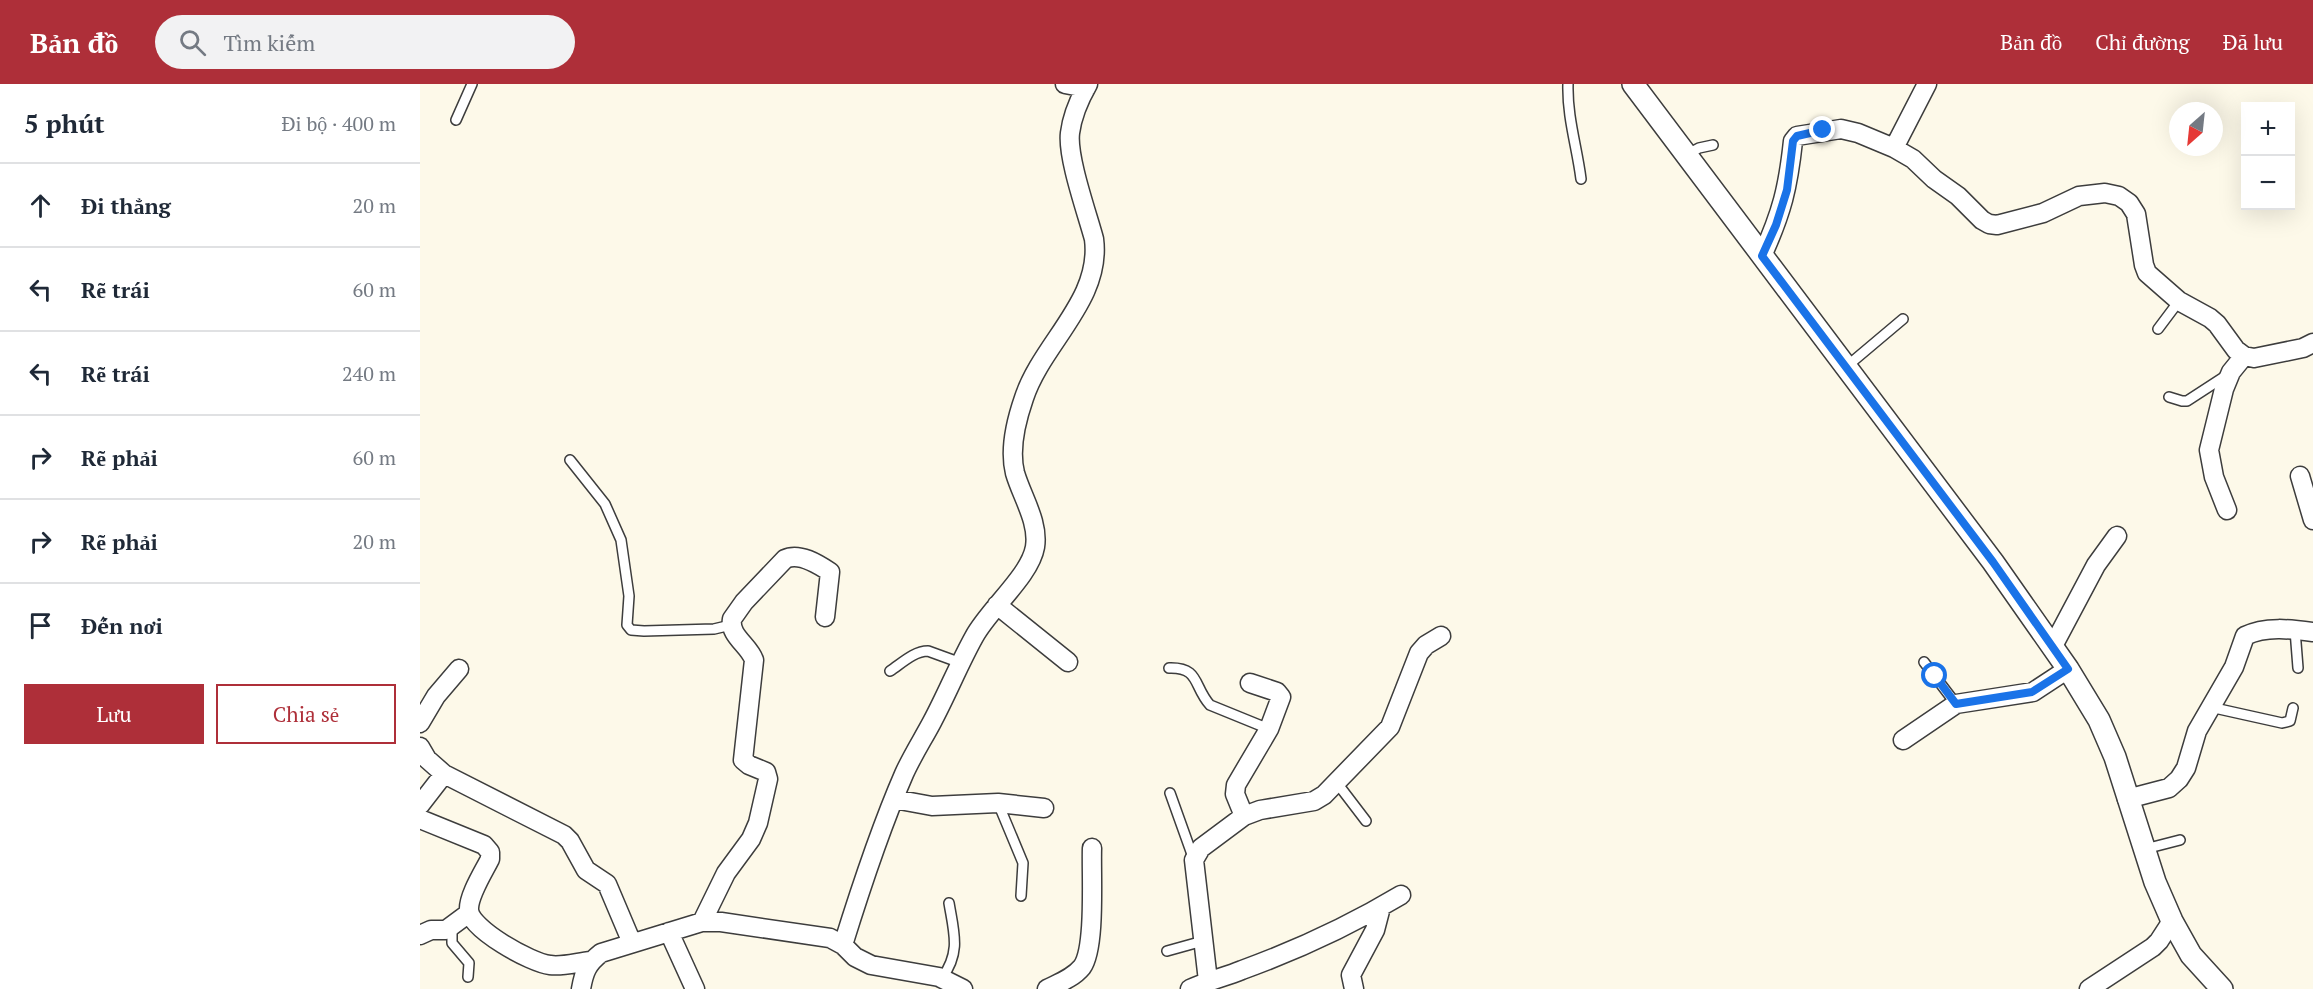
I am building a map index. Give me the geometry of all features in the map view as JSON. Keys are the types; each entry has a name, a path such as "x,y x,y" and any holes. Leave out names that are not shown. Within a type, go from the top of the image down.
{"street":[{"path":"843,945 867,868 904,773 975,636 1026,568 1035,548 1035,527 1015,472 1013,452 1018,415 1025,394 1041,364 1077,308 1096,253 1070,152 1070,134 1074,118 1087,86 1065,84"},
{"path":"1633,84 1993,562 2068,669 2099,720 2115,757 2155,882 2172,921 2191,955 2222,989"},
{"path":"1894,148 1927,84"},
{"path":"1762,256 1784,200 1793,141 1797,136 1840,129 1858,133 1894,148 1913,159 1989,224 1997,225 2043,213 2079,196 2105,193 2119,196 2129,203 2136,214 2147,273 2179,301 2217,324 2236,350 2244,356 2254,358 2302,348 2313,343"},
{"path":"2228,510 2214,477 2209,450 2224,389 2231,372 2244,356"},
{"path":"2300,476 2313,520"},
{"path":"2053,646 2096,565 2117,536"},
{"path":"702,922 726,873 751,839 758,823 768,778 766,772 743,760 754,660 751,652 733,631 731,625 734,616 744,602 790,556 803,558 830,572 825,617"},
{"path":"997,605 1068,662"},
{"path":"2127,799 2169,788 2180,779 2186,768 2196,731 2234,667 2245,636 2253,632 2304,631"},
{"path":"1208,981 1194,860 1201,848 1244,816 1260,810 1314,801 1337,783 1390,727 1419,653 1426,645 1441,636"},
{"path":"420,723 436,696 459,669"},
{"path":"1903,740 1956,704 2032,692 2068,669"},
{"path":"1244,816 1235,794 1236,785 1269,729 1281,697 1277,692 1250,683"},
{"path":"420,747 427,759 444,774 564,835 570,841 586,870 608,884 632,943"},
{"path":"420,805 444,774"},
{"path":"894,800 947,807 971,803 998,803 1044,808"},
{"path":"420,819 484,845 490,852 490,859 469,902 469,913 476,923 518,954 535,962 552,966 591,961"},
{"path":"1047,989 1070,978 1083,965 1090,944 1092,848"},
{"path":"1190,989 1318,939 1401,895"},
{"path":"1354,989 1352,975 1375,930 1381,907"},
{"path":"420,935 431,930 446,930 469,913"},
{"path":"2089,989 2153,947 2172,921"},
{"path":"581,989 584,971 601,953 702,922 721,922 830,938 843,945 855,957 871,964 922,972 942,978 963,989"},
{"path":"669,932 695,989"}],"lane":[{"path":"456,120 472,84"},
{"path":"1568,84 1569,113 1578,152 1581,179"},
{"path":"1686,154 1713,145"},
{"path":"2157,329 2179,301"},
{"path":"1846,367 1903,319"},
{"path":"2169,397 2187,401 2231,372"},
{"path":"570,460 605,504 621,540 629,596 627,625 631,630 714,629 731,625"},
{"path":"2298,668 2304,631"},
{"path":"890,671 917,652 923,651 961,663"},
{"path":"1924,662 1956,704"},
{"path":"1169,668 1182,667 1190,671 1203,697 1210,705 1269,729"},
{"path":"2210,707 2282,723 2290,721 2293,708"},
{"path":"1337,783 1366,821"},
{"path":"1170,793 1194,860"},
{"path":"998,803 1023,863 1021,896"},
{"path":"2144,850 2180,840"},
{"path":"942,978 953,962 956,942 949,903"},
{"path":"452,927 452,943 469,963 468,977"},
{"path":"1167,951 1203,941"}],"route":[{"path":"1823,130 1797,136 1793,141 1787,190 1776,225 1762,256 1993,562 2068,669 2032,692 1956,704 1935,676"}]}
